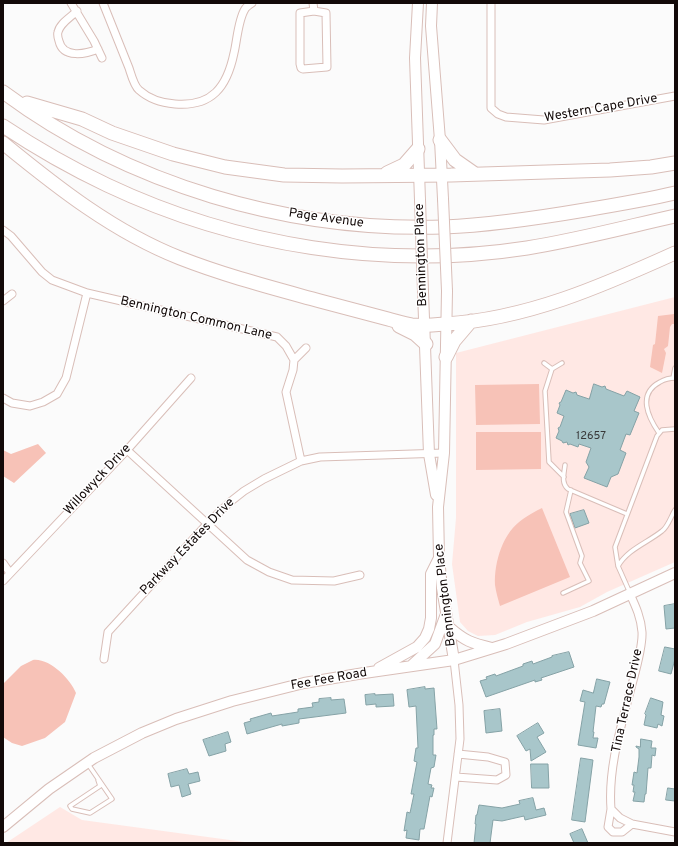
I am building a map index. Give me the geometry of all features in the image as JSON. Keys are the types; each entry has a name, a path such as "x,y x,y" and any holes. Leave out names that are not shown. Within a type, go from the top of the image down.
{"highway":[{"name":"Page Avenue","path":"3,92 65,132 117,159 172,182 229,201 288,215 325,221 377,226 444,227 498,223 672,193"},
{"path":"14,100 82,119 112,133 173,154 225,167 284,175 342,176 382,174 475,174 610,170 675,164"},
{"path":"3,126 39,149 79,171 107,185 164,209 192,219 252,236 312,247 342,251 402,255 488,252 527,248 675,216"},
{"path":"440,140 454,160 475,174"},
{"path":"3,143 41,174 82,204 114,225 152,246 179,258 218,272 411,325 447,324 525,311 590,291 675,253"},
{"path":"382,174 404,165 418,149"},
{"path":"387,319 415,334 426,344"},
{"path":"446,357 454,340 471,321"}],"main road":[{"name":"Bennington Place","path":"418,3 415,58 429,454 438,506 440,558 446,612 454,660"},
{"name":"Bennington Place","path":"432,3 431,26 440,140 447,291 444,453 438,506"},
{"path":"373,671 417,647 425,638 429,629 431,618 431,574 440,558"},
{"name":"Fee Fee Road","path":"3,827 49,789 87,763 142,733 176,719 232,700 304,683 373,671 454,660 494,648 593,612 675,573"},
{"path":"412,666 434,644 440,633 446,612"},
{"path":"449,628 471,643 494,648"}],"street":[{"path":"71,3 77,11 102,58"},
{"path":"103,3 137,89 150,98 166,103 196,104 208,99 219,91 228,74 234,55 238,31 245,8 252,3"},
{"path":"314,3 314,11"},
{"name":"Western Cape Drive","path":"491,3 491,108 498,114 506,117 544,120 675,96"},
{"path":"77,11 61,26 58,32 59,44 62,49 68,52 80,54 89,53 98,49"},
{"path":"314,11 326,13 326,67 303,69 300,68 300,13 314,11"},
{"name":"Bennington Common Lane","path":"3,230 11,236 42,272 52,280 87,293 277,337 286,346 294,360"},
{"path":"3,398 12,402 30,406 43,402 57,394 66,378 87,293"},
{"path":"3,300 12,294"},
{"path":"301,461 286,392 294,360 306,348"},
{"name":"Willowyck Drive","path":"3,581 126,450 191,378"},
{"path":"126,450 247,560 268,572 292,580 303,581 334,581 360,575"},
{"name":"Parkway Estates Drive","path":"104,659 108,632 207,524 244,491 264,479 301,461 320,457 444,453"},
{"path":"3,563 10,573"},
{"name":"Tina Terrace Drive","path":"630,594 638,613 642,634 638,663 621,724 610,795 611,809 608,828 613,832 622,832 632,824"},
{"path":"447,843 460,739 454,660"},
{"path":"456,777 497,780 506,775 505,762 488,757 458,754"},
{"path":"611,809 620,818 632,824 675,832"}],"lane":[{"path":"544,363 552,369"},
{"path":"562,363 552,369 545,391 549,462 564,477"},
{"path":"659,434 650,420 646,406 649,392 655,385 667,378 674,378 675,368"},
{"path":"630,594 618,566 615,547 659,434 662,430 675,429"},
{"path":"565,465 565,486 627,514"},
{"path":"563,593 588,581 580,563 582,556 566,512 571,490"},
{"path":"618,566 622,559 663,531 675,510"},
{"path":"87,763 112,799 90,812 72,809 70,806 100,786 98,780"}],"shaded area":[{"path":"675,297 675,562 607,592 580,607 527,622 495,635 478,636 468,631 460,622 452,564 456,518 456,353"},
{"path":"674,312 675,324 672,324 670,327 668,346 664,349 666,353 662,373 650,367 653,345 655,344 658,316 674,314"},
{"path":"539,384 540,424 476,425 475,385"},
{"path":"476,432 541,432 541,469 476,470"},
{"path":"38,444 46,453 14,483 3,476 3,450 11,454"},
{"path":"542,508 570,577 500,606 495,588 495,576 501,548 510,532 516,525"},
{"path":"33,660 46,662 59,670 76,693 65,722 45,738 22,746 12,743 3,737 3,684 21,666"},
{"path":"60,807 82,820 252,843 6,843"}],"building":[{"path":"594,384 602,387 605,386 606,389 624,396 627,391 640,397 634,411 639,413 630,435 626,434 620,450 626,453 618,474 611,477 607,487 584,478 589,467 586,462 591,448 579,444 578,447 570,444 568,445 567,442 563,443 556,438 559,431 558,428 560,427 564,416 557,413 560,405 559,403 561,402 566,390 573,393 576,392 577,395 589,399"},
{"path":"584,510 589,523 575,528 570,514"},
{"path":"675,604 675,628 666,629 664,606"},
{"path":"665,647 675,649 675,659 671,674 659,671"},
{"path":"569,652 574,667 541,678 542,680 535,682 535,680 486,697 480,681 487,679 486,677 495,674 496,676 532,661 533,664 552,656"},
{"path":"597,679 610,682 604,704 602,704 601,707 596,706 593,738 598,738 596,748 578,745 585,702 580,701 583,690 593,693"},
{"path":"425,687 425,689 434,688 437,729 434,729 433,735 433,755 436,755 434,767 431,768 428,784 432,785 431,788 434,788 432,797 430,796 424,829 420,829 419,840 406,838 407,830 404,831 407,812 410,813 414,794 411,794 417,762 414,761 416,748 418,748 416,706 409,707 407,690"},
{"path":"393,694 394,706 376,707 376,704 366,705 365,695"},
{"path":"331,698 331,700 344,699 346,713 299,719 299,723 282,726 282,724 247,734 244,723 251,721 250,719 271,713 272,716 298,712 298,709 313,707 312,703 319,702 319,699"},
{"path":"651,698 663,702 661,715 664,716 662,726 658,724 657,728 644,725 645,714"},
{"path":"500,709 502,731 486,733 484,711"},
{"path":"538,723 544,733 537,737 546,752 531,761 530,749 526,751 517,736"},
{"path":"228,732 231,742 225,744 226,751 209,756 203,740"},
{"path":"641,739 652,741 651,748 656,748 655,756 652,755 651,768 648,768 644,802 633,801 635,792 633,792 634,785 632,785 634,772 637,773 639,757 639,749 636,746 640,747"},
{"path":"581,758 593,760 585,822 572,820"},
{"path":"531,764 548,764 549,788 532,788"},
{"path":"187,769 189,774 198,772 200,781 188,784 191,794 182,797 179,785 171,787 168,774"},
{"path":"668,788 675,789 675,801 666,800"},
{"path":"533,798 536,810 544,808 546,815 525,820 524,816 502,821 493,820 490,843 474,843 476,815 479,805 502,808 520,804 519,801"},
{"path":"582,829 588,843 574,843 570,834"}]}
